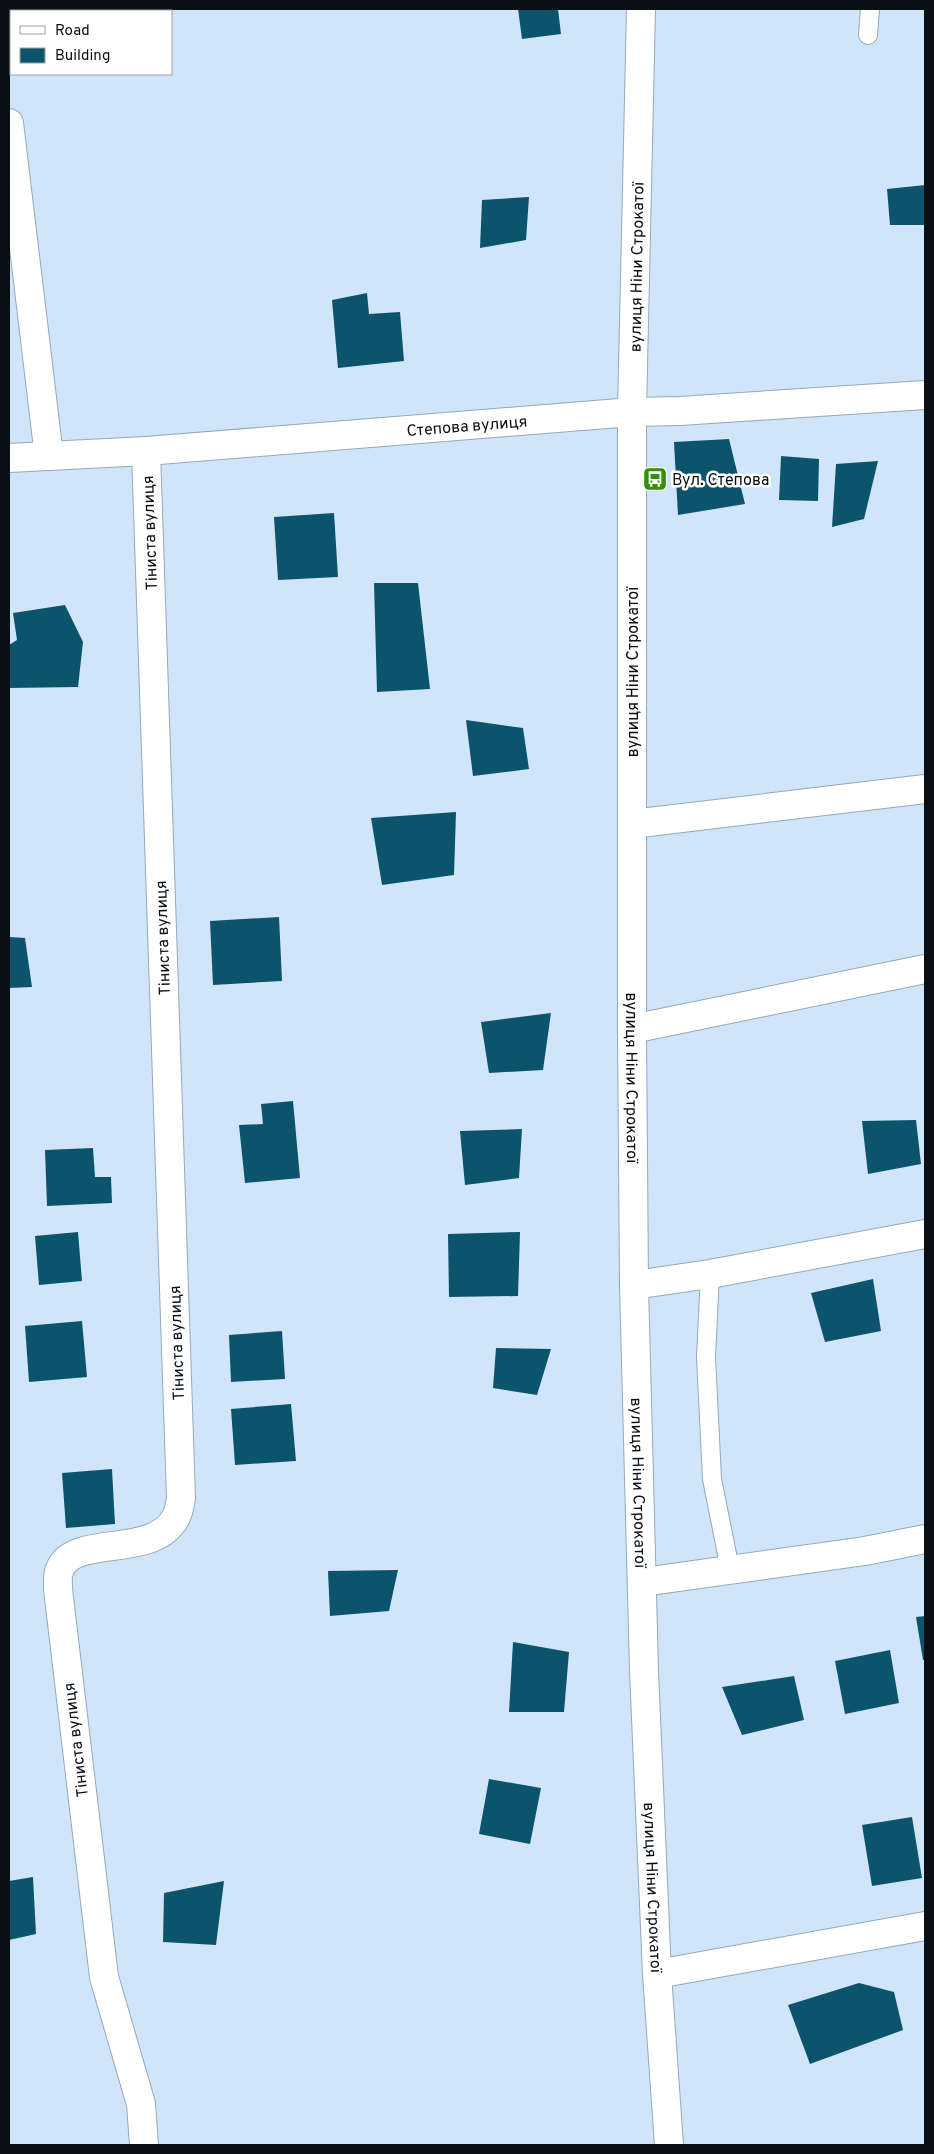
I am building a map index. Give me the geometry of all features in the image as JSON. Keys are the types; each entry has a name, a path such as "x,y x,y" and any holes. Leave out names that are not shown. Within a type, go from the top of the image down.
{"street":[{"name":"вулиця Ніни Строкатої","path":"642,9 632,412 634,1285 644,1671 657,1974 669,2145"},
{"path":"9,123 49,456"},
{"name":"Степова вулиця","path":"9,458 146,450 632,412 680,411 925,395"},
{"name":"Тіниста вулиця","path":"144,2145 141,2104 104,1977 58,1589 60,1569 72,1556 90,1550 140,1542 162,1533 176,1518 181,1498 146,450"},
{"path":"632,824 925,789"},
{"path":"632,1029 925,969"},
{"path":"634,1285 710,1274 925,1234"},
{"path":"643,1582 865,1551 925,1540"},
{"path":"657,1974 925,1926"}],"lane":[{"path":"868,35 870,9"},
{"path":"710,1274 706,1357 711,1470 730,1569"}],"building":[{"path":"518,9 558,9 561,34 522,39"},
{"path":"925,185 925,225 890,225 887,189"},
{"path":"529,197 526,240 480,248 482,200"},
{"path":"367,293 369,314 400,312 404,361 338,368 332,300"},
{"path":"729,439 745,504 678,515 674,442"},
{"path":"781,456 819,459 818,501 779,500"},
{"path":"878,461 864,519 832,527 836,464"},
{"path":"334,513 338,577 278,580 274,517"},
{"path":"374,583 418,583 430,689 377,692"},
{"path":"65,605 83,642 78,687 9,688 9,645 17,640 13,613"},
{"path":"466,720 523,728 529,769 473,776"},
{"path":"456,812 454,875 382,885 371,818"},
{"path":"279,917 282,981 213,985 210,921"},
{"path":"9,937 25,938 32,987 9,988"},
{"path":"551,1013 543,1070 489,1073 481,1022"},
{"path":"293,1101 300,1178 245,1183 239,1125 263,1124 261,1104"},
{"path":"916,1120 921,1164 868,1174 862,1121"},
{"path":"522,1129 519,1178 465,1185 460,1131"},
{"path":"93,1148 95,1177 111,1177 112,1203 47,1206 45,1150"},
{"path":"78,1232 82,1281 39,1285 35,1236"},
{"path":"520,1232 518,1296 449,1297 448,1234"},
{"path":"873,1279 881,1331 825,1342 811,1293"},
{"path":"82,1321 87,1377 29,1382 25,1326"},
{"path":"282,1331 285,1379 231,1382 229,1335"},
{"path":"496,1348 551,1349 537,1395 493,1388"},
{"path":"291,1404 296,1461 235,1465 231,1409"},
{"path":"112,1469 115,1524 66,1528 62,1473"},
{"path":"398,1570 389,1611 330,1616 328,1571"},
{"path":"925,1616 925,1660 923,1660 916,1617"},
{"path":"513,1642 569,1652 564,1712 509,1712"},
{"path":"890,1650 899,1703 845,1714 835,1661"},
{"path":"794,1676 804,1720 742,1735 722,1687"},
{"path":"489,1779 541,1788 530,1844 479,1834"},
{"path":"912,1817 922,1878 872,1886 862,1825"},
{"path":"33,1877 36,1934 9,1940 9,1881"},
{"path":"224,1881 216,1945 163,1942 164,1893"},
{"path":"859,1983 894,1992 903,2030 810,2064 788,2005"}],"place":[{"name":"Вул. Степова","path":"655,479"}]}
